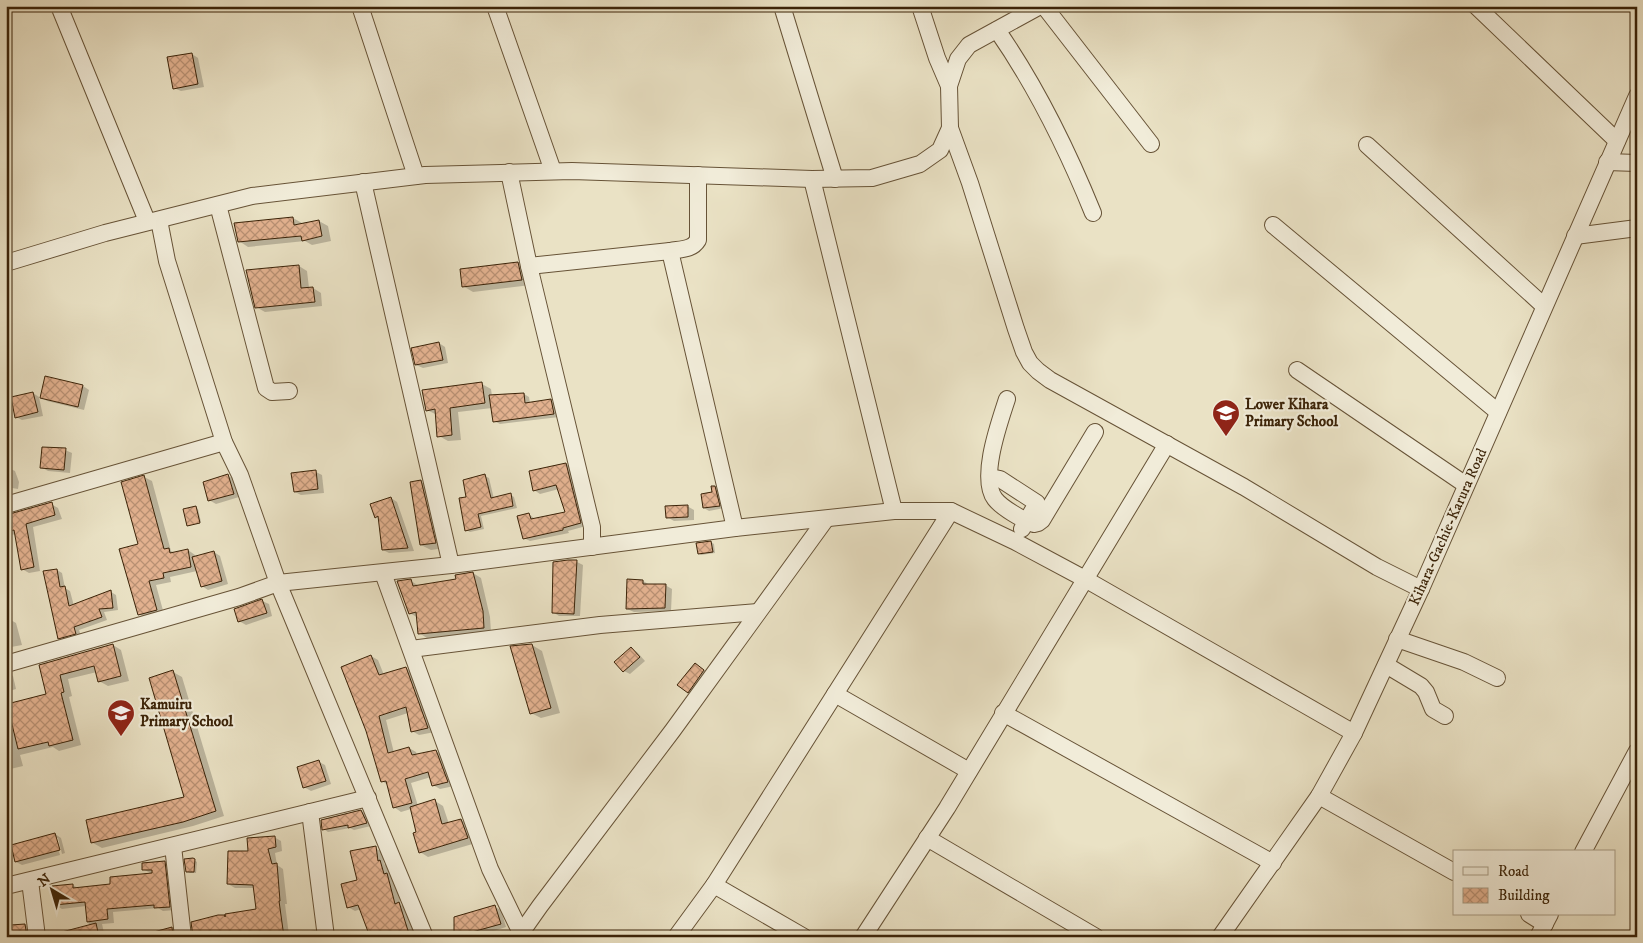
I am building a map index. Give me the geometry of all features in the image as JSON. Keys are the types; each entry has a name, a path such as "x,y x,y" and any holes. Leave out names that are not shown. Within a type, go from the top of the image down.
{"street":[{"path":"59,6 153,220 224,442 240,475 278,584 425,937"},
{"path":"360,6 416,176"},
{"path":"496,6 553,171"},
{"path":"782,6 835,179"},
{"path":"920,6 934,50 949,86"},
{"path":"1040,6 969,45 958,59 949,86 950,128 970,183 1016,329 1030,363 1050,380 1244,487 1378,567 1420,589"},
{"path":"1044,6 1151,144"},
{"path":"1476,6 1617,141"},
{"path":"997,30 1029,81 1075,169 1093,213"},
{"name":"Kihara-Gachie-Karura Road","path":"1220,937 1319,796 1354,733 1420,589 1637,96"},
{"path":"6,263 153,220 252,196 416,176 553,171 812,179 872,178 920,164 940,150 950,128"},
{"path":"1367,145 1544,306"},
{"path":"1607,162 1637,163"},
{"path":"509,172 528,266 592,527 592,547"},
{"path":"528,266 670,251 695,246 698,240 698,175"},
{"path":"812,179 894,511"},
{"path":"363,182 451,565"},
{"path":"218,205 266,388 272,392 290,391"},
{"path":"1273,226 1498,412"},
{"path":"1575,236 1637,228"},
{"path":"670,251 735,528"},
{"path":"1297,370 1466,485"},
{"path":"1007,399 992,448 991,490 999,504 1034,524 1042,520 1095,432"},
{"path":"6,505 224,442"},
{"path":"864,937 969,771 1167,444"},
{"path":"6,664 240,597 278,584 451,565 735,528 894,511 951,511 1014,541 1085,579 1354,733"},
{"path":"676,937 714,885 951,511"},
{"path":"383,573 490,869 522,935 826,519"},
{"path":"1014,541 1027,521"},
{"path":"410,649 600,625 758,612"},
{"path":"1397,639 1464,662 1497,678"},
{"path":"1386,665 1421,686 1426,692 1433,710 1445,716"},
{"path":"835,694 969,771"},
{"path":"1004,713 1273,863"},
{"path":"1584,850 1637,751"},
{"path":"1319,796 1453,871"},
{"path":"6,886 368,798"},
{"path":"310,812 326,937"},
{"path":"927,838 1096,937"},
{"path":"173,846 183,937"},
{"path":"30,880 37,937"},
{"path":"714,885 804,937"},
{"path":"1532,916 1544,925"}],"building":[{"path":"192,53 198,84 173,89 167,57"},
{"path":"293,217 294,225 319,220 322,236 302,241 301,236 238,242 234,223"},
{"path":"518,262 522,280 462,287 460,269"},
{"path":"299,265 301,288 313,287 315,302 255,308 246,270"},
{"path":"439,342 443,360 415,365 411,348"},
{"path":"45,376 83,385 78,407 40,398"},
{"path":"482,382 485,403 450,408 452,435 437,437 435,409 426,411 422,390"},
{"path":"33,392 38,412 15,418 11,397"},
{"path":"524,393 525,403 551,399 554,414 493,422 489,395"},
{"path":"42,447 66,448 64,470 40,468"},
{"path":"566,463 581,523 563,528 563,530 523,539 517,516 529,513 531,519 565,512 556,485 533,491 529,471"},
{"path":"316,470 318,489 294,492 291,473"},
{"path":"228,474 234,494 208,501 203,482"},
{"path":"485,474 491,498 511,493 513,506 478,514 481,527 465,531 459,498 466,497 463,480"},
{"path":"144,475 164,549 169,548 170,553 188,549 191,567 163,573 164,578 149,581 157,610 138,615 119,549 138,544 121,482"},
{"path":"421,480 436,543 420,545 410,482"},
{"path":"711,486 715,486 720,506 703,508 701,494 712,492"},
{"path":"391,497 408,548 382,550 378,516 375,518 370,504"},
{"path":"52,502 55,515 26,524 34,567 21,570 14,530 6,532 6,515"},
{"path":"688,505 688,517 666,518 665,506"},
{"path":"196,506 200,523 187,526 183,509"},
{"path":"711,541 713,552 698,554 696,543"},
{"path":"214,551 222,581 201,587 192,557"},
{"path":"577,560 574,614 552,613 553,562"},
{"path":"57,569 60,587 65,586 69,606 111,590 113,608 99,609 102,617 74,627 76,634 58,639 43,571"},
{"path":"473,572 483,611 484,628 418,634 416,612 409,614 397,581 411,579 413,586 456,579 455,575"},
{"path":"627,579 643,580 643,584 666,584 665,608 626,609"},
{"path":"262,599 267,613 238,622 234,609"},
{"path":"113,644 121,676 98,682 94,666 60,675 64,692 61,693 73,740 49,746 48,742 18,749 7,704 46,694 39,665"},
{"path":"532,644 551,708 530,714 510,646"},
{"path":"631,647 640,657 623,672 614,662"},
{"path":"371,655 379,675 406,667 428,728 411,732 406,707 379,716 388,753 409,747 412,755 436,750 448,782 432,786 428,772 405,779 412,803 393,808 386,781 381,782 366,731 341,667"},
{"path":"695,663 704,670 688,693 677,685"},
{"path":"173,670 216,811 183,822 91,843 86,820 184,797 149,678"},
{"path":"319,760 326,781 303,788 297,767"},
{"path":"435,799 442,824 461,819 468,838 419,853 413,833 416,832 410,807"},
{"path":"361,810 367,823 348,828 348,825 322,830 321,820"},
{"path":"55,833 60,850 15,862 11,845"},
{"path":"275,836 276,847 268,849 272,864 277,863 279,901 284,937 193,937 191,922 256,909 253,885 227,884 228,851 248,851 247,838"},
{"path":"376,846 378,861 380,860 384,874 387,873 395,904 399,902 410,937 370,937 358,905 347,908 341,884 357,880 350,851"},
{"path":"184,859 195,859 194,872 186,872"},
{"path":"165,861 170,907 154,908 154,905 107,909 108,919 87,922 85,902 54,905 52,886 73,884 73,888 110,884 110,877 152,873 152,870 142,870 142,863"},
{"path":"495,905 501,924 454,937 454,917"},
{"path":"96,923 99,937 59,937 58,933"},
{"path":"25,924 27,937 12,937 11,925"},
{"path":"172,927 173,937 150,937 150,933"}],"place":[{"name":"Lower Kihara Primary School","path":"1226,437"},
{"name":"Kamuiru Primary School","path":"121,737"}]}
